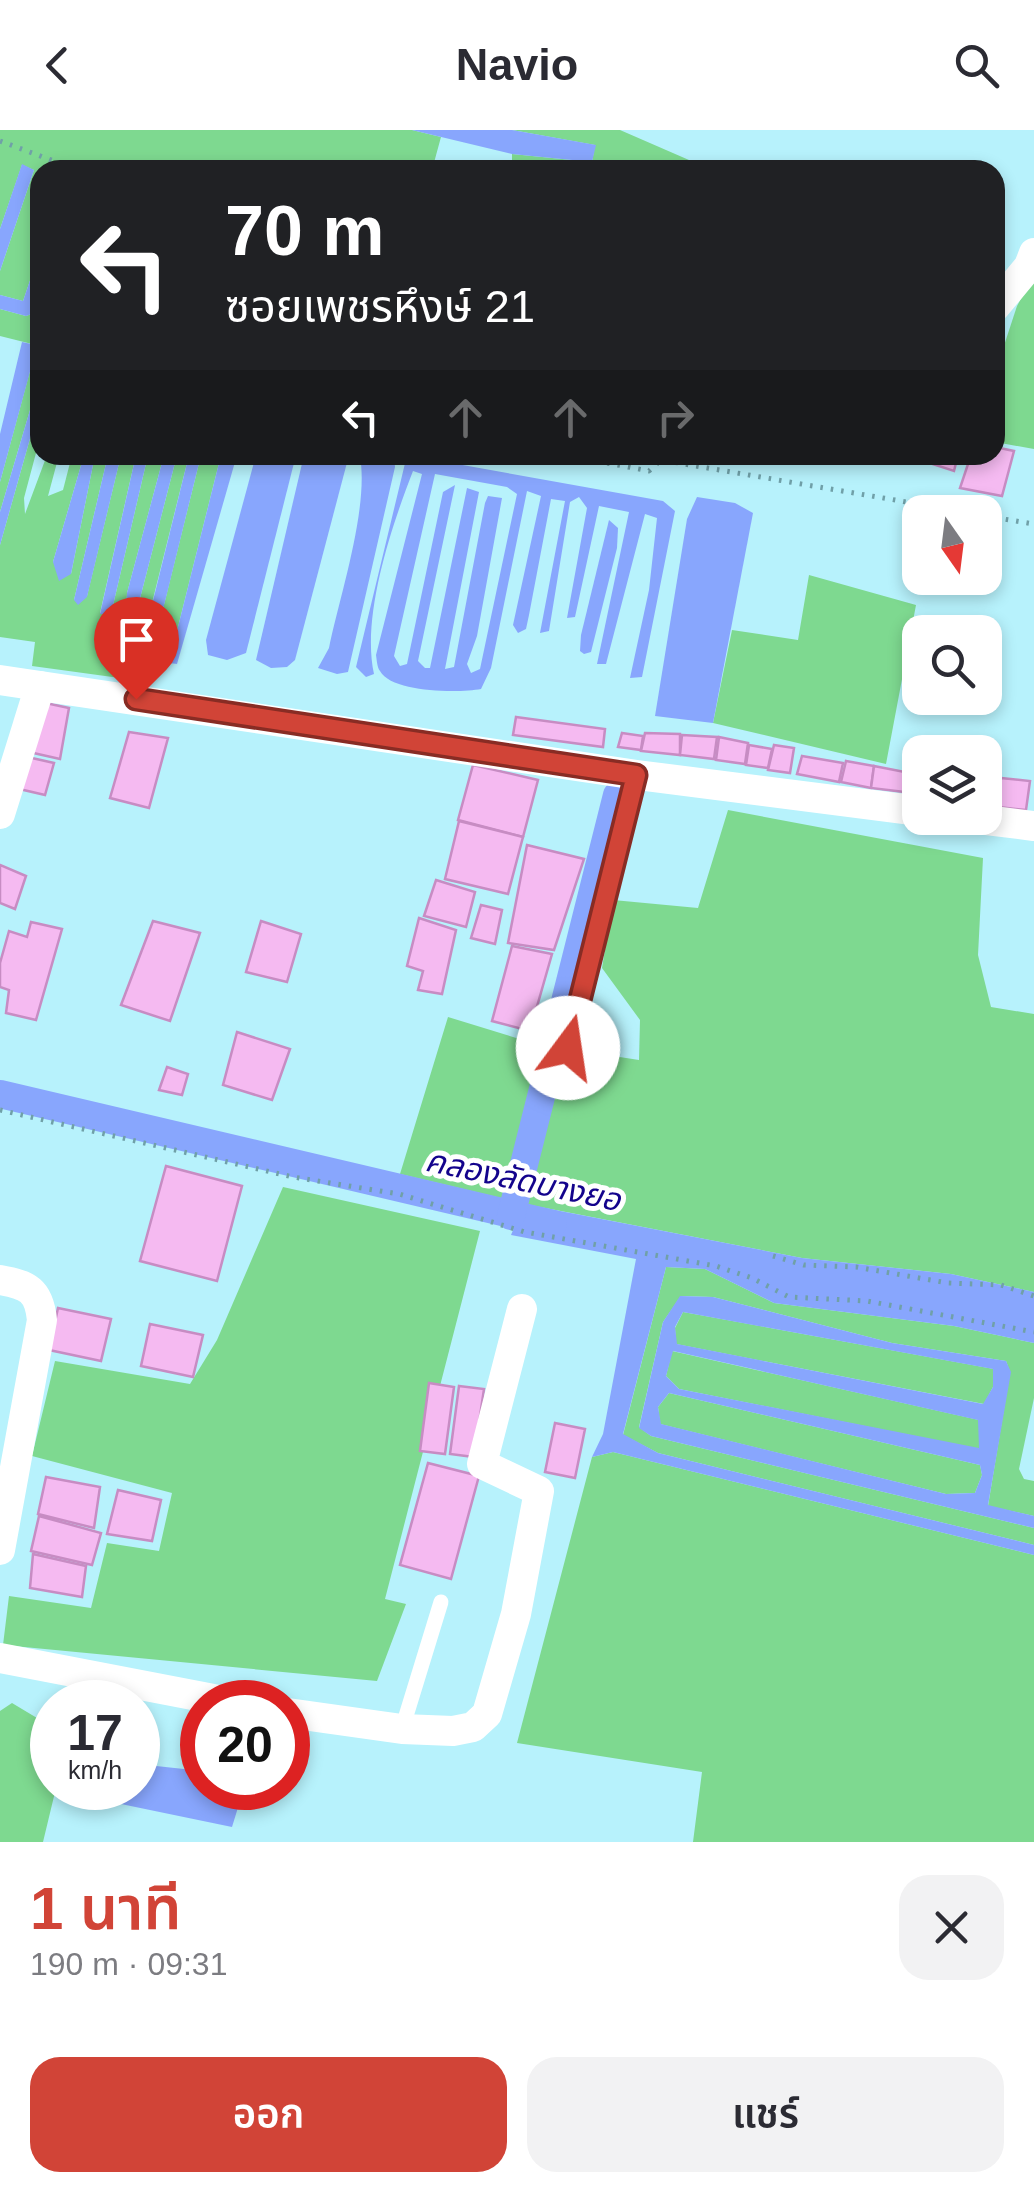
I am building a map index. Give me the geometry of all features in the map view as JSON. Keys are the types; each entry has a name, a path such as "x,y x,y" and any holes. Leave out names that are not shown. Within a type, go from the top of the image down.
{"street":[{"path":"1005,295 1029,266 1034,253"},
{"path":"0,680 636,775 902,809"},
{"path":"0,814 40,686"},
{"path":"1002,822 1034,826"},
{"path":"0,1280 28,1285 36,1293 42,1320 0,1550"},
{"path":"310,1715 402,1729 454,1731 473,1727 487,1714 516,1614 539,1491 482,1464 522,1309"},
{"path":"0,1658 180,1693"}],"lane":[{"path":"568,1048 636,775"},
{"path":"402,1729 441,1602"}],"path":[{"path":"0,141 51,160"},
{"path":"617,465 648,471 655,465"},
{"path":"690,465 902,501"},
{"path":"1002,519 1034,524"},
{"path":"0,1110 293,1177 399,1194 525,1232 716,1266 752,1278 789,1297 867,1302 1034,1332"},
{"path":"773,1256 804,1264 856,1267 948,1283 1001,1285 1034,1296"}],"green space":[{"path":"0,130 412,130 441,137 435,160 30,160 30,168 22,165 0,229"},
{"path":"512,130 620,130 689,160 592,160 595,145"},
{"path":"512,154 572,160 512,160"},
{"path":"30,182 30,280 23,301 0,295 0,271"},
{"path":"1034,274 1034,449 1005,444 1005,343 1017,306"},
{"path":"0,309 30,315 30,344 0,336"},
{"path":"30,371 30,410 0,512 0,482"},
{"path":"30,438 33,465 24,498 25,514 43,465 56,465 48,496 63,490 69,465 81,465 53,562 71,574 93,465 106,465 74,600 87,596 119,465 134,465 100,613 111,614 146,465 161,465 127,593 126,621 136,614 174,465 186,465 145,631 159,625 199,465 218,465 169,663 154,662 149,682 32,666 35,642 0,637 0,545"},
{"path":"809,575 916,605 914,615 902,615 902,679 886,764 713,723 732,630 798,640"},
{"path":"728,810 983,858 978,955 991,1007 1034,1014 1034,1292 951,1274 802,1258 530,1205 400,1174 448,1017 536,1044 639,1060 640,1020 602,968 613,900 698,908"},
{"path":"283,1187 480,1231 385,1599 406,1604 377,1681 3,1645 9,1596 91,1608 107,1543 159,1551 172,1493 32,1456 55,1361 190,1384 217,1340"},
{"path":"666,1267 705,1269 774,1303 954,1326 1034,1343 1034,1398 1019,1469 1024,1479 1034,1481 1034,1516 988,1506 1010,1372 1006,1361 892,1343 713,1297 681,1296 663,1322 639,1427 651,1436 1034,1528 1034,1545 658,1453 623,1435"},
{"path":"683,1312 994,1369 993,1387 984,1404 676,1344 675,1328"},
{"path":"672,1351 979,1420 979,1449 679,1389 666,1376"},
{"path":"669,1393 980,1465 982,1475 975,1493 946,1494 660,1424 658,1407"},
{"path":"613,1452 1034,1555 1034,1842 693,1842 702,1772 517,1743 592,1457"},
{"path":"12,1703 30,1714 30,1810 51,1810 43,1842 0,1842 0,1711"}],"water":[{"path":"412,130 512,130 596,145 592,160 512,154"},
{"path":"22,164 30,168 30,182 0,271 0,229"},
{"path":"30,280 30,315 0,309 0,295 23,301"},
{"path":"22,342 30,344 30,372 0,482 0,434"},
{"path":"30,410 30,438 0,545 0,512"},
{"path":"81,465 93,465 71,574 59,581 53,562"},
{"path":"106,465 119,465 87,597 78,605 74,600"},
{"path":"134,465 146,465 111,614 100,614"},
{"path":"161,465 174,465 136,614 125,621 127,593"},
{"path":"187,465 199,465 159,626 145,633"},
{"path":"218,465 234,465 177,664 169,663"},
{"path":"253,465 293,465 246,653 227,660 208,655 206,640"},
{"path":"302,465 346,465 295,660 287,667 271,668 256,660"},
{"path":"361,465 395,465 348,672 337,674 318,668 329,648 352,552"},
{"path":"405,465 463,465 663,501 675,511 642,677 630,678 649,590 657,518 645,514 606,664 597,664 629,512 599,506 575,617 567,618 587,508 579,497 570,502 549,631 540,633 565,501 551,499 526,629 518,633 513,625 541,496 527,491 491,668 481,689 443,691 411,687 387,678 379,669 376,655 422,474 413,471 381,571 372,625 374,674 366,677 356,667","holes":["435,474 507,487 517,494 480,669 471,673 467,664 477,636 502,498 488,496 454,667 445,669 479,492 467,488 430,668 418,661 455,485 443,492 407,664 400,666 394,656"]},
{"path":"697,497 735,503 753,513 713,723 655,716 687,519"},
{"path":"609,520 618,528 617,548 591,652 584,654 580,651 581,635"},
{"path":"524,1204 802,1258 951,1274 1034,1292 1034,1343 954,1326 774,1303 705,1269 666,1267 623,1434 658,1453 1034,1545 1034,1555 613,1452 592,1457 603,1434 636,1259 511,1235"},
{"path":"680,1296 713,1297 892,1343 1006,1361 1011,1372 988,1505 1034,1516 1034,1528 651,1436 639,1428 663,1322","holes":["683,1312 993,1369 993,1387 983,1404 677,1344 675,1327","673,1351 978,1420 979,1448 679,1389 666,1376","669,1393 980,1465 982,1475 975,1493 946,1494 661,1424 658,1407"]},
{"path":"160,1766 180,1769 180,1810 237,1810 232,1827 150,1810 160,1810"}],"building":[{"path":"1005,449 1014,451 1002,496 960,488 968,465 1005,465"},
{"path":"41,702 69,708 60,759 29,752"},
{"path":"516,717 605,729 603,747 513,735"},
{"path":"129,732 168,738 149,808 110,798"},
{"path":"622,733 643,736 641,750 618,747"},
{"path":"645,733 680,734 680,755 641,751"},
{"path":"682,735 717,737 714,759 680,755"},
{"path":"719,737 748,743 745,764 716,760"},
{"path":"749,745 772,749 768,768 746,765"},
{"path":"774,745 794,748 790,773 768,770"},
{"path":"23,756 54,763 45,795 15,788"},
{"path":"802,756 843,763 839,782 797,774"},
{"path":"846,761 874,766 871,788 841,782"},
{"path":"473,765 538,780 523,837 458,820"},
{"path":"874,766 902,771 902,792 871,788"},
{"path":"1002,778 1030,781 1026,810 1002,807"},
{"path":"459,821 523,837 508,894 445,879"},
{"path":"527,845 584,859 554,950 508,943"},
{"path":"0,865 26,876 15,909 0,903"},
{"path":"436,880 475,892 466,927 424,916"},
{"path":"481,905 502,910 495,944 471,938"},
{"path":"419,918 456,930 442,994 418,990 423,971 407,966"},
{"path":"153,921 200,933 170,1021 121,1005"},
{"path":"261,921 301,934 287,982 246,972"},
{"path":"31,922 62,929 36,1020 6,1013 9,990 0,987 0,963 9,931 27,937"},
{"path":"512,946 552,954 530,1031 492,1021"},
{"path":"237,1032 290,1049 272,1100 223,1085"},
{"path":"167,1067 188,1074 182,1095 159,1090"},
{"path":"166,1166 242,1186 217,1281 140,1261"},
{"path":"58,1308 111,1319 101,1361 49,1350"},
{"path":"150,1324 203,1335 193,1377 141,1366"},
{"path":"429,1383 454,1387 445,1454 420,1451"},
{"path":"459,1386 484,1389 474,1457 450,1454"},
{"path":"555,1423 585,1429 575,1478 545,1472"},
{"path":"428,1463 479,1476 451,1579 400,1565"},
{"path":"46,1477 100,1487 94,1528 38,1514"},
{"path":"118,1490 161,1500 152,1541 107,1534"},
{"path":"39,1516 101,1533 92,1565 31,1551"},
{"path":"33,1554 86,1566 82,1597 30,1588"}],"waterway":[{"path":"511,1216 617,795"},
{"name":"คลองลัดบางยอ","path":"0,1094 553,1224"}],"route":[{"path":"136,699 636,775 568,1048"}]}
